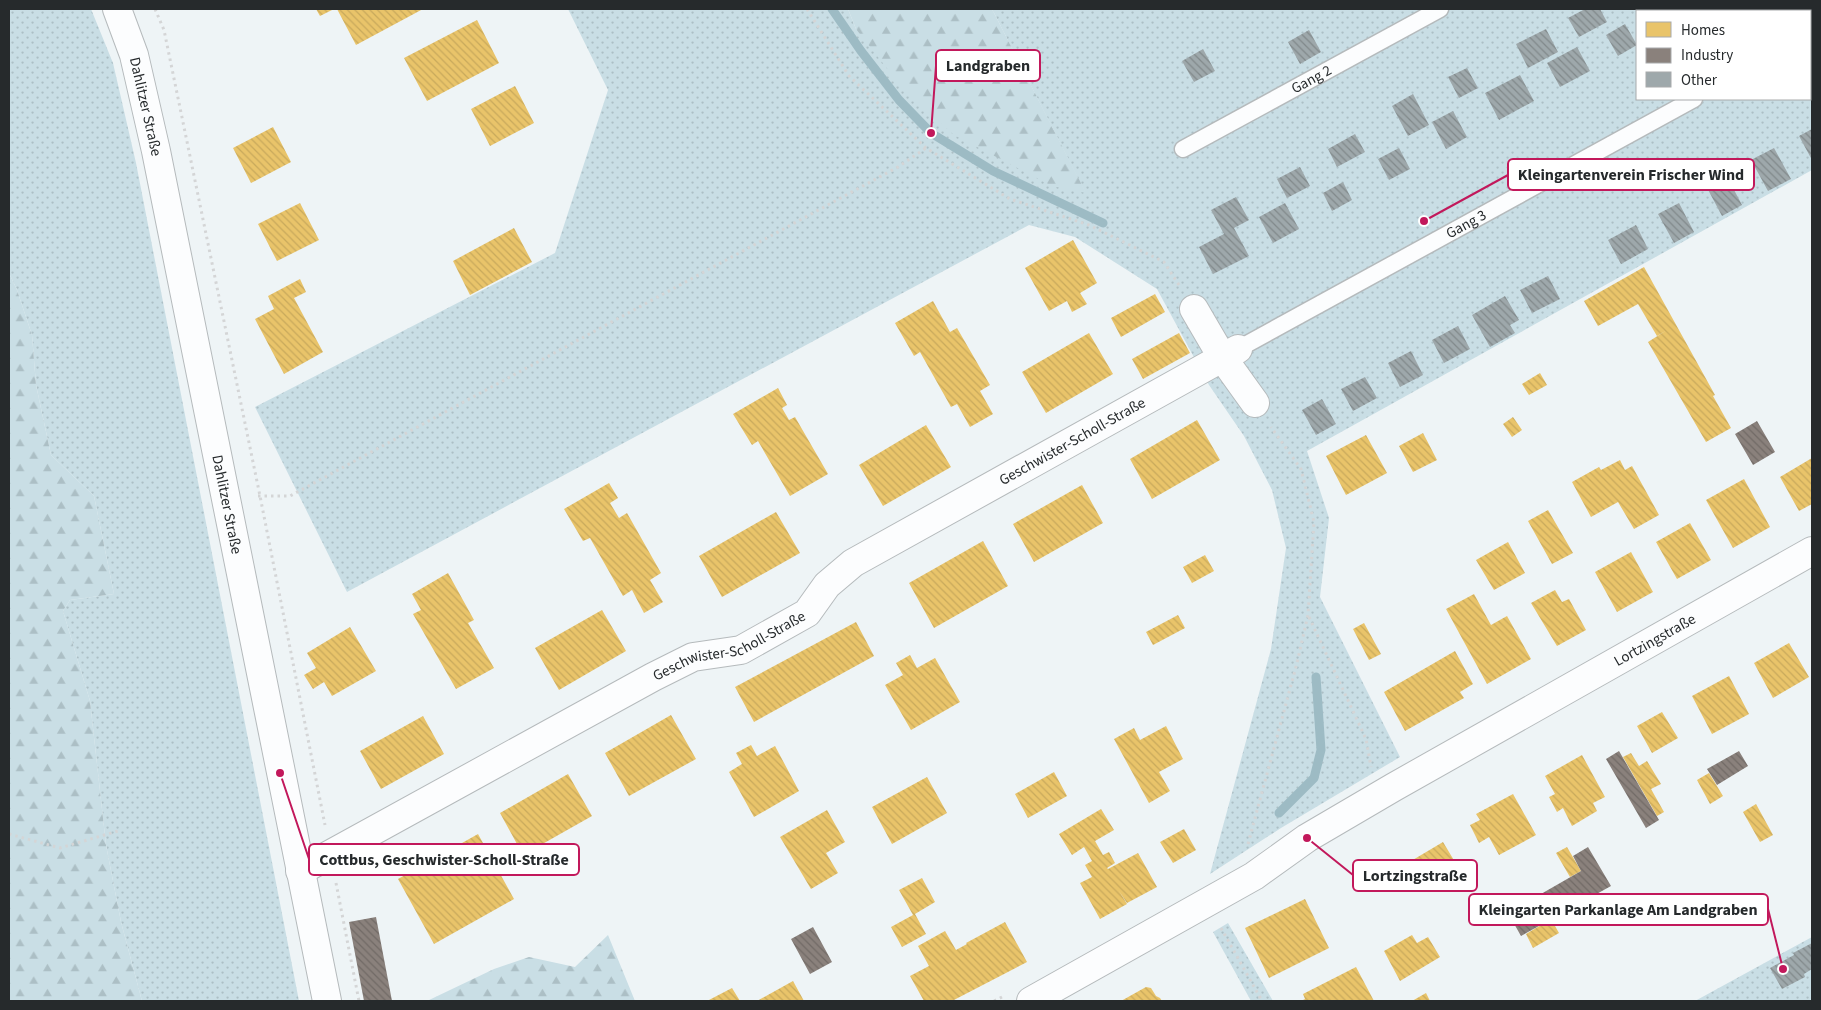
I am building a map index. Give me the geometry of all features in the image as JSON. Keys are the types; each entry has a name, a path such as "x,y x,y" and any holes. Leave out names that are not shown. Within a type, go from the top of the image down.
{"street":[{"name":"Dahlitzer Straße","path":"117,9 134,54 156,151 327,1001"},
{"path":"1194,309 1230,353 1255,403"},
{"name":"Geschwister-Scholl-Straße","path":"300,871 653,677 693,657 741,650 807,613 827,585 853,563 1230,353"},
{"name":"Lortzingstraße","path":"1031,1001 1254,876 1307,838 1394,787 1812,551"}],"lane":[{"name":"Gang 2","path":"1183,149 1440,9"},
{"name":"Gang 3","path":"1230,353 1692,100"}],"path":[{"path":"155,9 164,30 260,496 359,1001"},
{"path":"807,9 848,76 926,148 1010,199 1090,225 1164,262 1194,309"},
{"path":"225,496 290,496 889,171 926,148"},
{"path":"1248,840 1297,663 1308,616 1314,522 1301,469 1255,403"},
{"path":"1308,616 1366,740 1372,774"},
{"path":"9,834 60,848 118,831"},
{"path":"1221,929 1262,1001"}],"green space":[{"path":"9,9 91,9 113,63 136,163 299,1001 142,1001 121,922 106,845 90,701 63,611 70,600 114,594 94,496 51,455 36,385 32,335 17,290 9,273"},
{"path":"568,9 848,9 856,29 1085,192 992,9 1812,9 1812,170 1307,451 1329,518 1320,597 1400,757 1281,828 1210,874 1271,649 1286,548 1272,490 1244,436 1209,385 1157,289 1075,237 1029,225 347,592 255,407 555,253 608,90"},
{"path":"848,9 992,9 1086,193 1052,186 954,135 904,90 856,29"},
{"path":"9,273 17,290 32,335 36,385 51,455 94,496 114,594 70,600 63,611 90,701 106,845 121,922 142,1001 9,1001"},
{"path":"1228,923 1273,1001 1251,1001 1213,932"},
{"path":"608,935 635,1001 427,1001 494,969 529,957 575,967"},
{"path":"1812,937 1812,1001 1695,1001"}],"building: Homes":[{"path":"316,9 334,9 320,16"},
{"path":"337,9 423,9 356,45"},
{"path":"477,20 499,63 427,101 404,58"},
{"path":"515,86 534,123 490,146 471,109"},
{"path":"273,127 291,162 251,183 233,148"},
{"path":"300,203 319,240 277,261 258,224"},
{"path":"514,228 532,262 470,295 453,261"},
{"path":"1073,240 1097,283 1080,293 1087,304 1072,312 1067,301 1049,311 1025,268"},
{"path":"1644,267 1715,395 1713,396 1731,428 1706,442 1648,342 1667,330 1657,336 1638,304 1598,326 1584,301"},
{"path":"300,279 306,292 294,298 323,352 284,374 255,319 274,309 268,296"},
{"path":"1155,294 1165,312 1121,337 1111,318"},
{"path":"933,301 950,332 957,328 990,385 980,391 993,414 970,427 957,404 951,407 920,352 914,356 895,323"},
{"path":"1089,333 1113,374 1046,413 1022,372"},
{"path":"1179,333 1190,353 1143,379 1132,359"},
{"path":"1540,373 1547,385 1529,395 1522,384"},
{"path":"778,388 787,405 782,408 789,420 795,417 828,474 790,496 758,441 752,445 733,414"},
{"path":"1513,417 1522,430 1512,437 1503,424"},
{"path":"1197,420 1220,460 1152,499 1130,459"},
{"path":"926,425 951,467 883,506 859,465"},
{"path":"1423,433 1437,460 1413,472 1399,446"},
{"path":"1366,435 1387,473 1346,495 1326,456"},
{"path":"1812,458 1812,504 1799,511 1780,477"},
{"path":"1620,460 1625,470 1632,466 1659,515 1634,529 1618,502 1591,517 1572,482 1599,467 1601,470"},
{"path":"1744,479 1770,527 1733,548 1706,500"},
{"path":"609,483 618,498 610,503 619,518 627,513 661,573 650,580 663,602 644,613 632,590 623,596 590,538 583,541 564,509"},
{"path":"1082,485 1103,523 1034,562 1013,524"},
{"path":"1548,510 1573,553 1552,564 1528,521"},
{"path":"776,512 800,553 722,597 699,556"},
{"path":"1690,523 1711,560 1677,579 1656,542"},
{"path":"983,541 1008,586 934,628 909,583"},
{"path":"1508,542 1525,573 1494,590 1476,560"},
{"path":"1631,552 1653,592 1617,612 1595,572"},
{"path":"1205,555 1214,571 1192,583 1183,567"},
{"path":"448,573 474,620 468,623 494,668 456,689 413,614 421,610 412,594"},
{"path":"1555,590 1562,602 1569,599 1586,630 1557,646 1531,603"},
{"path":"1474,594 1491,625 1507,616 1531,659 1487,684 1446,609"},
{"path":"602,610 626,651 559,690 535,648"},
{"path":"1178,615 1185,628 1153,645 1146,632"},
{"path":"856,622 874,656 754,722 735,687"},
{"path":"1364,623 1381,654 1369,660 1353,629"},
{"path":"350,627 376,671 332,696 324,682 313,689 304,675 316,668 307,653"},
{"path":"1789,643 1809,677 1773,698 1754,663"},
{"path":"1455,651 1473,684 1460,692 1464,698 1405,731 1384,692"},
{"path":"910,655 917,668 935,658 960,702 911,730 885,685 903,675 896,663"},
{"path":"1729,676 1749,714 1712,734 1692,696"},
{"path":"1662,712 1678,738 1652,753 1637,726"},
{"path":"671,715 696,759 629,796 605,753"},
{"path":"423,716 444,754 381,789 360,751"},
{"path":"1166,726 1183,759 1159,772 1170,791 1149,803 1114,739 1134,728 1140,740"},
{"path":"751,745 757,756 775,746 799,791 754,817 729,772 742,764 736,753"},
{"path":"1631,753 1639,766 1647,761 1661,784 1651,789 1664,812 1657,816 1623,757"},
{"path":"1582,755 1605,797 1593,803 1597,811 1572,826 1563,808 1557,812 1549,797 1555,794 1545,776"},
{"path":"1054,772 1067,796 1028,818 1015,794"},
{"path":"1709,773 1723,796 1710,804 1697,780"},
{"path":"568,774 592,816 523,855 500,813"},
{"path":"927,777 947,813 892,844 872,807"},
{"path":"1513,794 1536,835 1499,855 1489,837 1479,843 1470,825 1480,820 1476,814"},
{"path":"1756,804 1773,835 1760,842 1743,812"},
{"path":"1101,809 1114,830 1095,841 1103,855 1109,852 1115,863 1107,868 1138,853 1157,887 1127,903 1119,891 1127,904 1100,919 1080,883 1092,877 1085,865 1092,861 1084,847 1072,855 1059,834"},
{"path":"827,810 845,842 826,853 838,873 811,889 780,837"},
{"path":"1184,829 1196,850 1173,863 1160,842"},
{"path":"478,834 514,899 434,944 398,879"},
{"path":"1443,842 1458,867 1421,889 1406,864"},
{"path":"1567,847 1581,871 1570,877 1556,853"},
{"path":"922,878 935,902 915,914 926,934 902,947 891,927 913,915 899,890"},
{"path":"1305,899 1329,948 1269,978 1245,928"},
{"path":"1551,919 1559,933 1533,948 1526,934"},
{"path":"1005,922 1027,962 952,1001 924,1001 910,976 929,966 918,946 945,931 956,950"},
{"path":"1412,935 1417,943 1428,937 1440,957 1400,981 1384,951"},
{"path":"1356,967 1374,1001 1301,1001 1305,999 1303,994"},
{"path":"793,981 804,1001 757,1001"},
{"path":"1146,987 1151,988 1162,1001 1121,1001"},
{"path":"732,988 740,1001 707,1001"},
{"path":"1426,993 1430,1001 1412,1001"}],"building: Industry":[{"path":"1757,421 1775,452 1753,465 1735,434"},
{"path":"1619,751 1659,820 1646,828 1606,759"},
{"path":"1739,751 1748,766 1717,785 1707,769"},
{"path":"1588,847 1611,886 1521,936 1508,913 1581,871 1573,856"},
{"path":"376,917 392,1001 364,1001 349,922"},
{"path":"813,927 832,962 810,974 791,939"}],"building: Other":[{"path":"1585,9 1600,9 1607,22 1579,37 1568,18"},
{"path":"1625,24 1636,46 1618,56 1606,35"},
{"path":"1546,29 1558,52 1528,68 1516,44"},
{"path":"1309,30 1321,52 1300,64 1288,42"},
{"path":"1577,47 1590,71 1560,87 1547,63"},
{"path":"1203,49 1215,71 1194,82 1182,61"},
{"path":"1467,68 1478,88 1459,98 1448,77"},
{"path":"1520,75 1534,101 1499,120 1485,93"},
{"path":"1413,94 1429,125 1408,136 1392,106"},
{"path":"1453,111 1467,137 1446,149 1432,122"},
{"path":"1812,129 1812,160 1799,136"},
{"path":"1355,134 1365,152 1337,167 1328,149"},
{"path":"1399,148 1410,169 1389,180 1378,159"},
{"path":"1774,148 1791,179 1768,191 1751,160"},
{"path":"1300,167 1310,186 1287,198 1277,179"},
{"path":"1725,173 1742,205 1722,216 1705,184"},
{"path":"1343,182 1352,200 1332,211 1323,193"},
{"path":"1236,197 1249,220 1234,228 1249,256 1213,274 1199,247 1224,234 1211,210"},
{"path":"1285,203 1299,229 1273,243 1259,217"},
{"path":"1679,203 1694,232 1674,243 1658,214"},
{"path":"1636,225 1648,249 1621,264 1608,240"},
{"path":"1548,276 1560,299 1532,313 1520,290"},
{"path":"1505,296 1519,320 1510,325 1515,333 1490,347 1472,315"},
{"path":"1458,326 1470,349 1444,363 1432,340"},
{"path":"1411,351 1423,375 1400,387 1388,363"},
{"path":"1365,377 1377,398 1353,411 1341,389"},
{"path":"1322,399 1336,424 1316,435 1302,410"},
{"path":"1812,943 1812,969 1804,974 1805,977 1782,989 1770,968"}],"waterway":[{"path":"832,9 861,51 899,100 931,133 993,171 1103,223"},
{"path":"1279,813 1314,778 1321,750 1316,677"}],"place":[{"name":"Landgraben","path":"931,133"},
{"name":"Kleingartenverein Frischer Wind","path":"1424,221"},
{"name":"Cottbus, Geschwister-Scholl-Straße","path":"280,773"},
{"name":"Lortzingstraße","path":"1307,838"},
{"name":"Kleingarten Parkanlage Am Landgraben","path":"1783,969"}]}
